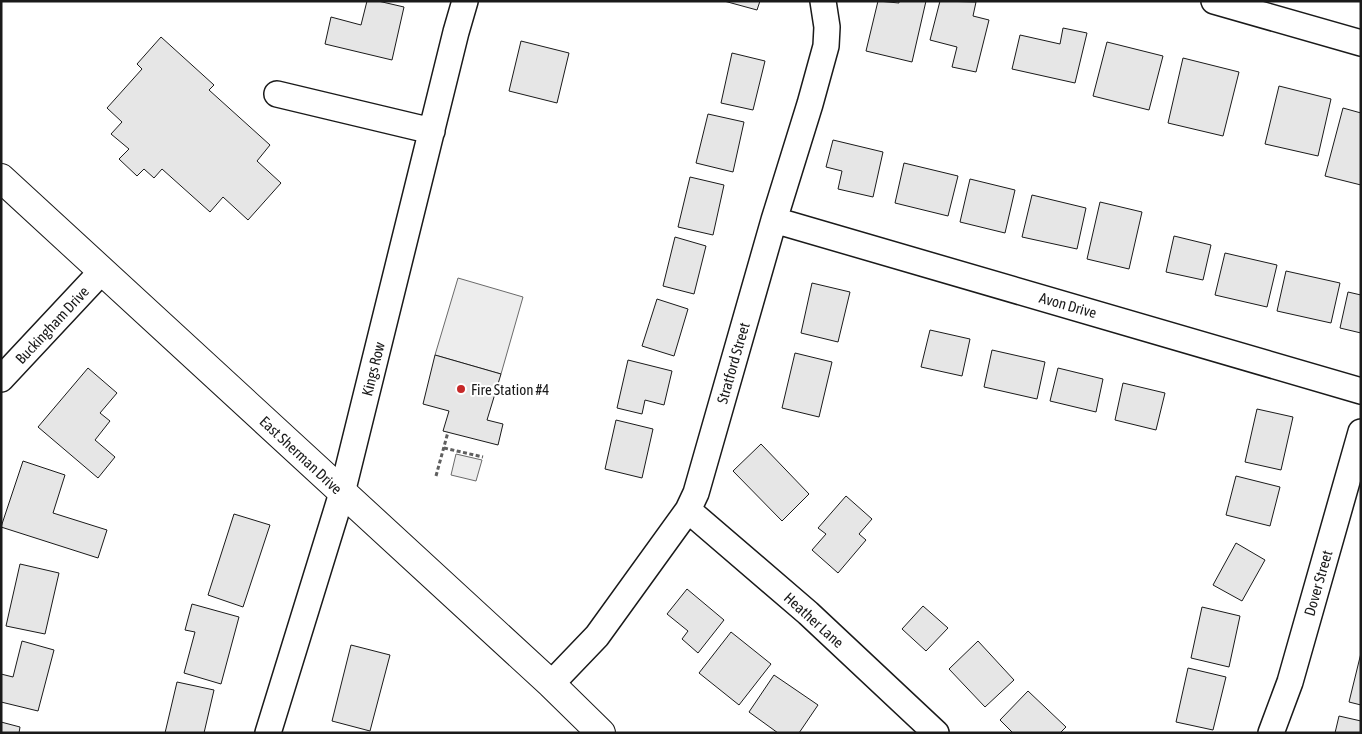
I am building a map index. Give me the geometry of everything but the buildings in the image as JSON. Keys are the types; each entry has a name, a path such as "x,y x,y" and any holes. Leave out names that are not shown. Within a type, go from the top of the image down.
{"main road":[{"name":"East Sherman Drive","path":"1,178 551,684 601,733"}],"street":[{"name":"Kings Row","path":"268,733 342,493 465,1"},
{"name":"Stratford Street","path":"551,684 597,636 688,510 696,493 826,46 827,26 823,1"},
{"path":"1214,1 1361,44"},
{"path":"278,94 432,131"},
{"name":"Avon Drive","path":"774,220 1361,391"},
{"name":"Buckingham Drive","path":"1,379 102,271"},
{"name":"Dover Street","path":"1271,733 1290,682 1361,432"},
{"name":"Heather Lane","path":"688,510 808,613 936,733"}],"path":[{"path":"436,476 448,432"},
{"path":"444,448 483,458"}],"shaded area":[{"path":"458,278 523,297 501,374 435,355"},
{"path":"456,454 482,460 476,481 451,475"}],"place":[{"name":"Fire Station #4","path":"461,389"}]}
